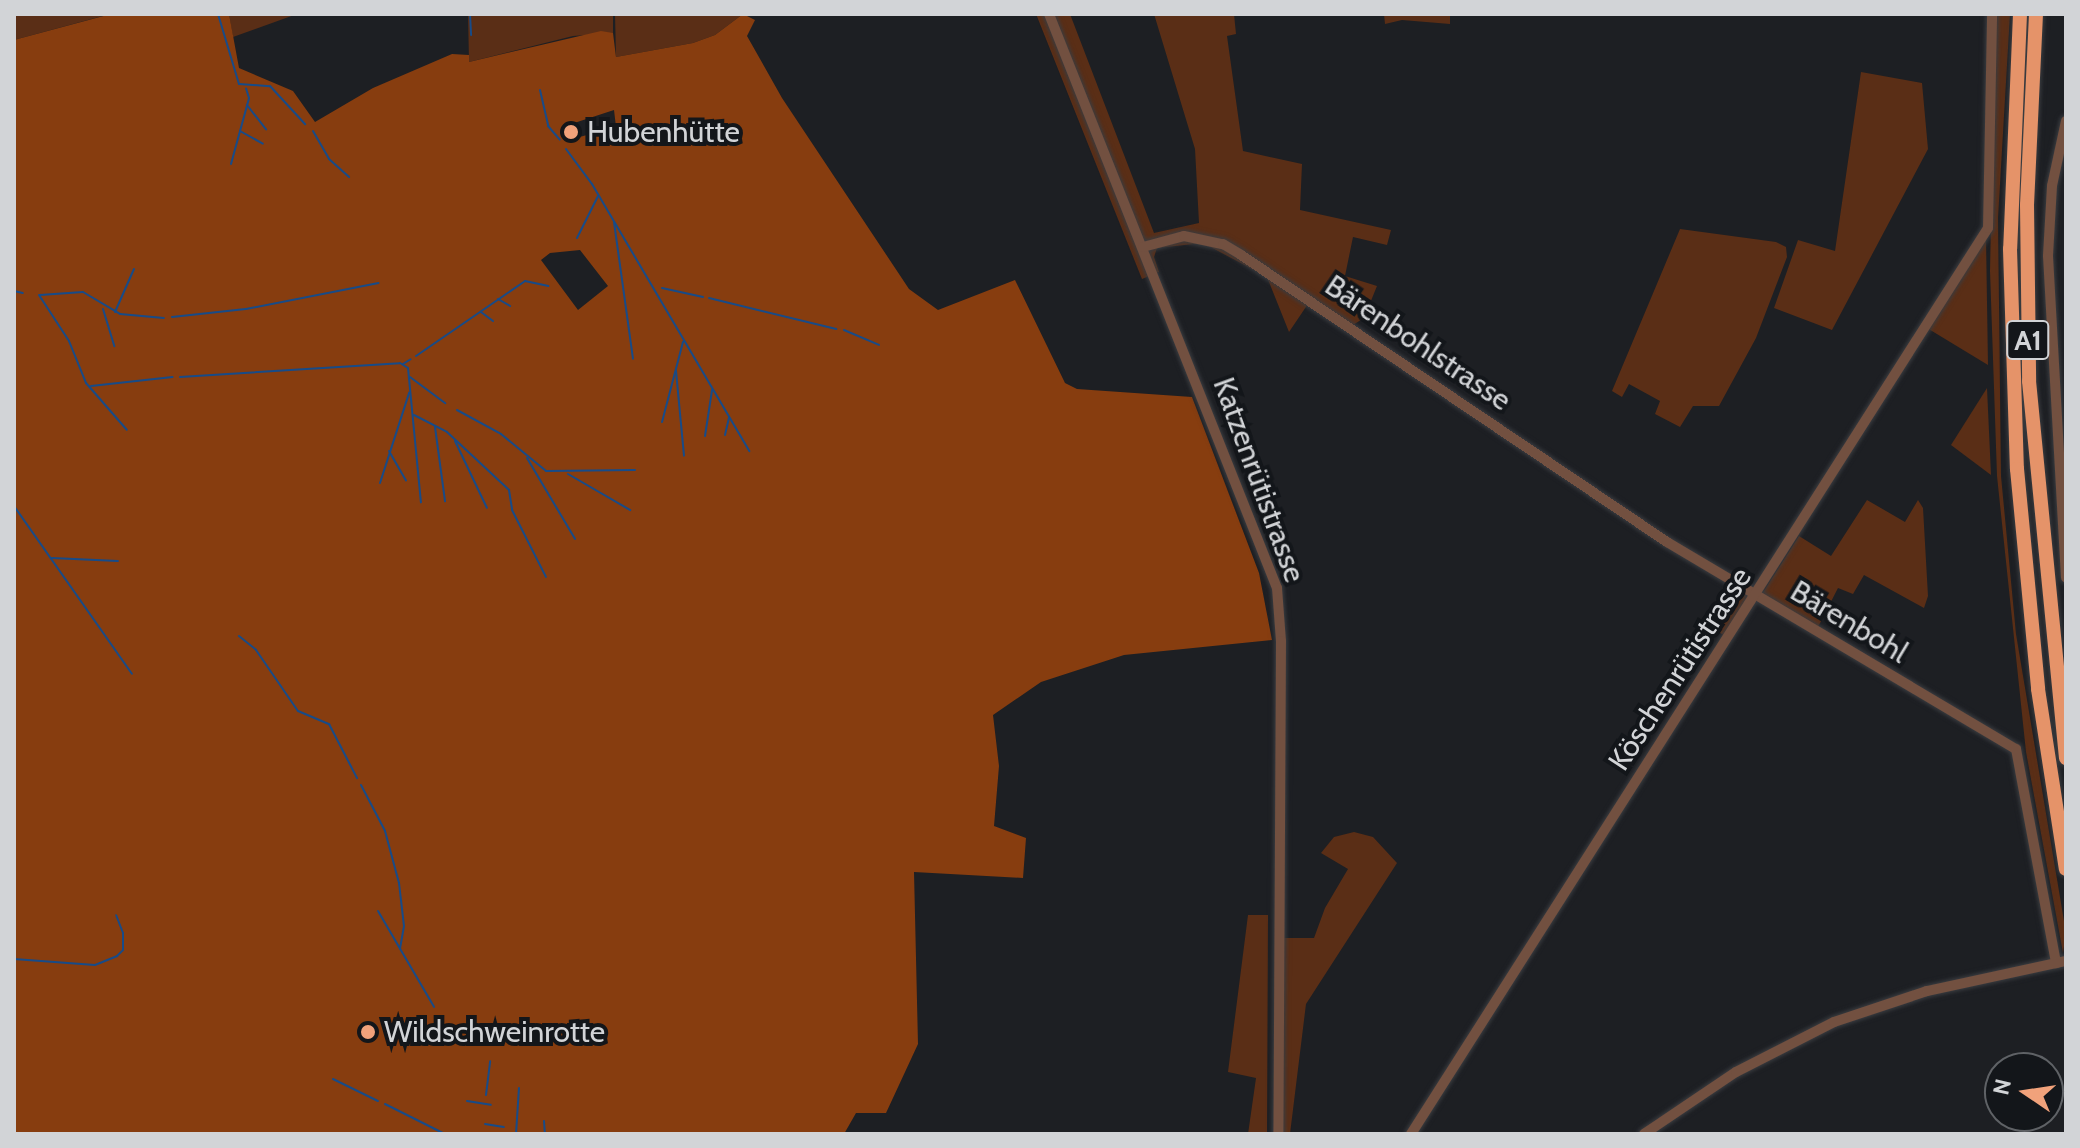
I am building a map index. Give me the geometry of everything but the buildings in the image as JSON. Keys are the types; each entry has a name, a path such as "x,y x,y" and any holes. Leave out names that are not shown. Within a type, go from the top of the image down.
{"highway":[{"name":"A1","path":"2020,14 2011,220 2017,469 2038,689 2066,869"},
{"name":"A1","path":"2036,14 2027,337 2039,511 2066,758"}],"street":[{"name":"Katzenrütistrasse","path":"1049,14 1277,588 1281,641 1278,1134"},
{"name":"Köschenrütistrasse","path":"1411,1134 1988,228 1992,14"},
{"path":"2066,121 2052,186 2048,256 2066,577"},
{"name":"Bärenbohlstrasse","path":"1143,247 1184,236 1223,244 1653,531"},
{"name":"Bärenbohl","path":"1653,531 2021,754 2062,962"},
{"path":"1644,1134 1736,1072 1834,1022 1927,991 2062,962"}],"shaded area":[{"path":"14,14 110,14 14,40"},
{"path":"111,14 229,14 239,68 293,91 315,122 373,88 452,54 469,55 469,62 601,31 613,33 616,57 693,43 715,35 743,14 755,20 747,36 782,98 909,289 938,310 1015,280 1065,383 1077,389 1192,397 1259,573 1272,640 1124,655 1041,682 993,715 999,766 994,826 1026,838 1023,878 914,872 918,1044 886,1113 856,1113 844,1134 14,1134 14,40","holes":["614,110 616,127 565,141 562,127","580,250 608,286 578,310 541,260 550,253"]},
{"path":"229,14 297,14 233,37"},
{"path":"468,14 613,14 613,33 573,36 469,62"},
{"path":"615,14 743,14 715,35 693,43 616,57"},
{"path":"1036,14 1070,14 1154,233 1199,223 1195,149 1154,14 1234,14 1236,34 1227,36 1243,151 1302,164 1300,210 1391,230 1387,245 1353,237 1345,276 1377,286 1364,318 1353,325 1312,298 1289,332 1267,277 1203,243 1157,248 1154,257 1159,272 1142,279"},
{"path":"1384,14 1450,14 1450,24 1402,20 1385,24"},
{"path":"1995,14 2010,14 1998,218 2001,476 2016,634 2066,933 2063,953 2026,752 1997,476 1990,271"},
{"path":"1861,72 1922,83 1928,149 1832,330 1774,308 1798,240 1835,251"},
{"path":"1680,229 1776,242 1786,247 1787,257 1756,338 1719,406 1693,406 1680,427 1655,414 1660,401 1629,384 1622,397 1612,391"},
{"path":"1986,239 1988,365 1927,328"},
{"path":"1987,388 1991,475 1951,445"},
{"path":"1867,500 1905,522 1918,500 1923,508 1928,596 1924,608 1864,575 1853,594 1838,588 1818,627 1762,594 1799,536 1831,556"},
{"path":"1733,585 1752,596 1725,636 1703,622"},
{"path":"1354,832 1373,837 1397,863 1306,1004 1290,1134 1282,1134 1283,938 1314,938 1325,908 1348,869 1321,853 1334,837"},
{"path":"1248,915 1268,915 1267,1134 1248,1134 1256,1078 1228,1072"}],"waterway":[{"path":"218,14 239,84 270,86 305,124"},
{"path":"470,14 471,35"},
{"path":"231,164 249,98 246,88"},
{"path":"540,90 548,126 560,140"},
{"path":"247,105 266,129"},
{"path":"240,131 263,144"},
{"path":"313,131 329,159 349,177"},
{"path":"566,149 592,184 749,451"},
{"path":"577,238 598,196"},
{"path":"614,222 633,359"},
{"path":"115,312 134,269"},
{"path":"416,356 525,281 548,286"},
{"path":"172,317 246,309 378,283"},
{"path":"662,288 703,297"},
{"path":"14,291 23,293"},
{"path":"40,295 83,292 120,314 164,318"},
{"path":"39,295 69,341 86,383 127,430"},
{"path":"709,298 836,329"},
{"path":"498,299 510,306"},
{"path":"103,309 114,346"},
{"path":"481,312 493,321"},
{"path":"844,330 879,345"},
{"path":"662,422 683,342"},
{"path":"403,364 411,359"},
{"path":"180,377 400,363 408,368 421,502"},
{"path":"676,371 684,456"},
{"path":"91,386 173,377"},
{"path":"410,377 445,403"},
{"path":"705,436 712,390"},
{"path":"380,483 409,393"},
{"path":"457,410 501,434 546,471 635,470"},
{"path":"414,415 447,432 509,490 512,510 546,577"},
{"path":"725,435 729,417"},
{"path":"435,427 445,501"},
{"path":"455,441 487,508"},
{"path":"389,451 406,480"},
{"path":"527,458 575,539"},
{"path":"568,474 630,510"},
{"path":"14,506 132,674"},
{"path":"52,558 118,561"},
{"path":"239,636 256,650 298,711 329,724 357,778"},
{"path":"361,785 385,831 399,883 404,926 400,949"},
{"path":"378,911 434,1007"},
{"path":"14,959 95,965 117,956 123,950 123,933 116,915"},
{"path":"486,1095 490,1061"},
{"path":"333,1079 378,1101"},
{"path":"516,1134 519,1088"},
{"path":"467,1101 491,1105"},
{"path":"385,1104 445,1134"},
{"path":"544,1121 545,1134"},
{"path":"485,1124 504,1127"}],"place":[{"name":"Hubenhütte","path":"571,132"},
{"name":"Wildschweinrotte","path":"368,1032"}]}
